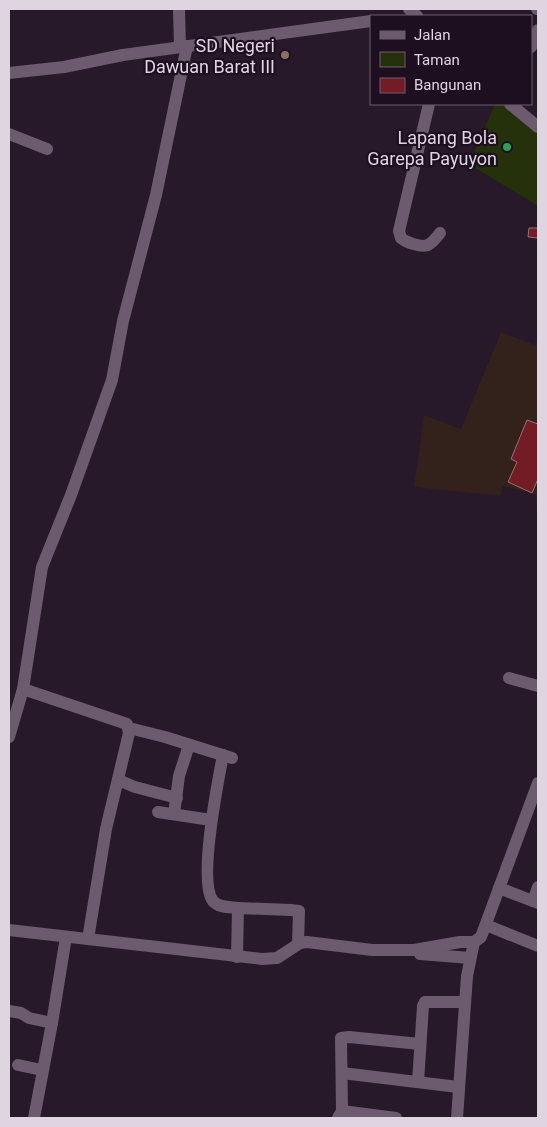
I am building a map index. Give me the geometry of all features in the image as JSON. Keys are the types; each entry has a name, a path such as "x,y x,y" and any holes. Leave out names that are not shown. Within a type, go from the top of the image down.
{"street":[{"path":"9,738 23,689 42,567 71,495 112,380 123,320 156,195 184,46 180,9"},
{"path":"9,74 64,67 118,56 184,46 370,21"},
{"path":"532,45 538,30"},
{"path":"429,105 400,231 401,238 404,241 424,245 428,245 440,233"},
{"path":"511,105 538,127"},
{"path":"9,134 47,149"},
{"path":"509,678 538,686"},
{"path":"23,689 127,724 129,728 228,757 211,820 208,870 210,894 217,905 299,911 298,944"},
{"path":"88,939 106,829 129,728"},
{"path":"174,814 179,776 189,745"},
{"path":"118,780 135,787 177,798"},
{"path":"9,930 262,959 278,958 298,944 307,942 372,950 414,950 460,942 474,942 481,937 486,925 499,888 535,802 538,783"},
{"path":"158,812 211,820"},
{"path":"499,888 536,902 538,887"},
{"path":"237,957 238,908"},
{"path":"486,925 538,946"},
{"path":"34,1118 66,937"},
{"path":"457,1118 464,1002 474,942"},
{"path":"414,950 421,954 470,958"},
{"path":"418,1082 423,1006 425,1002 464,1002"},
{"path":"9,1012 52,1023"},
{"path":"396,1118 340,1115 341,1038 350,1037 420,1044"},
{"path":"18,1065 42,1070"},
{"path":"342,1073 458,1087"}],"shaded area":[{"path":"501,332 534,345 538,341 538,514 535,494 503,486 501,496 414,487 424,415 461,429"}],"green space":[{"name":"Lapang Bola Garepa Payuyon","path":"495,105 505,105 538,130 538,206 469,164"}],"building":[{"path":"529,228 538,228 538,238 528,237"},
{"path":"527,420 538,424 538,479 532,493 508,482 517,462 511,459"}],"place":[{"name":"SD Negeri Dawuan Barat III","path":"285,55"},
{"name":"Lapang Bola Garepa Payuyon","path":"507,147"}]}
